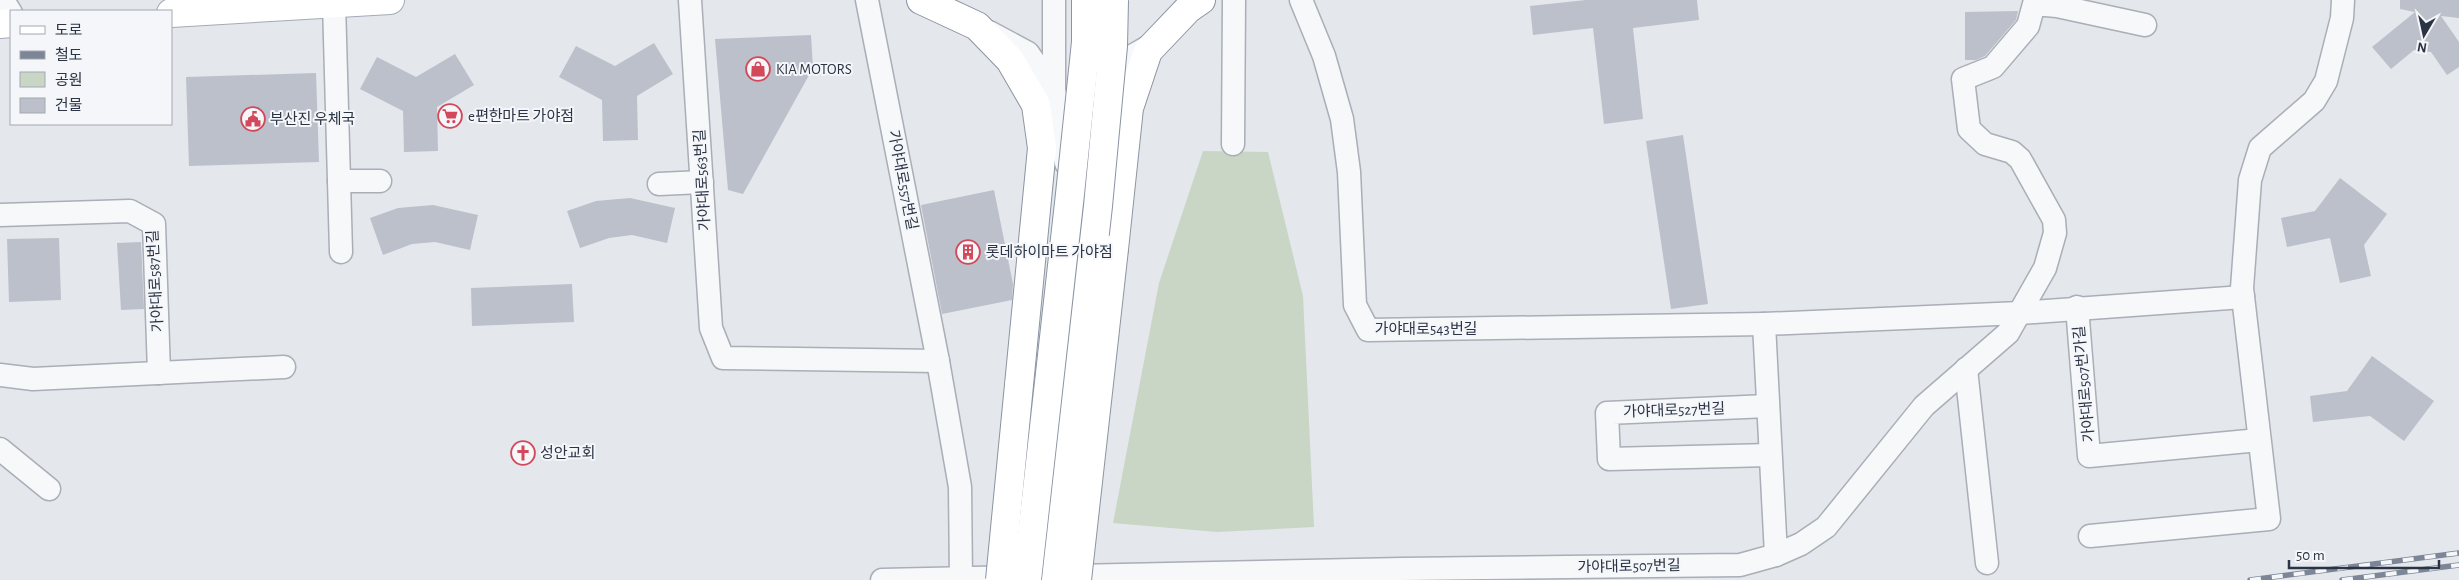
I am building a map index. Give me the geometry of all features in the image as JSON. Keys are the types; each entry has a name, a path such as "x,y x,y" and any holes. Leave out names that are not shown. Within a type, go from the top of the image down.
{"main road":[{"path":"172,13 390,0"},
{"path":"921,0 977,26 1010,60 1036,105 1042,148 1000,580"},
{"path":"1027,580 1072,185 1086,42 1086,0"},
{"path":"1056,580 1098,206 1113,46 1114,0"},
{"path":"1077,580 1129,108 1148,51 1188,9 1201,0"}],"street":[{"path":"3,0 10,11"},
{"name":"가야대로563번길","path":"690,0 711,328 722,358 938,361"},
{"name":"가야대로557번길","path":"867,0 938,361 960,487 961,579"},
{"path":"1054,0 1054,90 1062,127 1076,246 1119,0"},
{"path":"1233,144 1234,0"},
{"name":"가야대로543번길","path":"1301,0 1324,56 1342,120 1349,172 1355,306 1368,330 1764,324"},
{"path":"2090,536 2269,519 2243,297 2250,180 2260,148 2314,101 2326,81 2342,18 2343,0"},
{"path":"334,3 341,252"},
{"name":"가야대로507번길","path":"882,580 1402,569 1740,565 1776,555 1801,544 1826,527 1924,406 2008,333 2045,268 2055,234 2054,220 2020,159 2012,152 1985,144 1969,129 1963,79 1993,67 2028,26 2034,4 2057,6 2145,25"},
{"path":"977,26 1028,53 1054,90"},
{"path":"1091,164 1132,56 1158,41"},
{"path":"339,181 380,181"},
{"path":"658,184 702,182"},
{"name":"가야대로587번길","path":"0,215 130,211 154,224 159,373"},
{"name":"가야대로507번가길","path":"2243,297 2077,307 2089,456 2259,440"},
{"path":"1776,555 1764,324 2020,313 2077,307"},
{"path":"0,375 33,379 284,367"},
{"path":"1966,369 1986,563"},
{"name":"가야대로527번길","path":"1768,406 1607,413 1609,459 1770,455"},
{"path":"0,449 49,489"}],"green space":[{"path":"1203,151 1268,152 1303,296 1314,527 1217,532 1113,523 1159,283"}],"building":[{"path":"1586,0 1697,0 1699,20 1633,28 1643,119 1604,124 1593,28 1533,35 1530,6"},
{"path":"2400,0 2459,0 2459,18 2441,16 2459,42 2459,67 2447,75 2431,52 2414,50 2391,69 2372,47 2415,12 2400,9"},
{"path":"2018,11 2016,20 1985,56 1976,60 1965,60 1965,12"},
{"path":"811,35 813,68 743,194 728,190 715,39"},
{"path":"654,43 673,74 637,96 638,140 603,141 602,100 559,77 576,46 615,66"},
{"path":"455,54 474,85 437,107 438,151 404,152 403,111 360,89 377,57 416,77"},
{"name":"부산진 우체국","path":"316,73 319,162 189,166 186,77"},
{"path":"1683,135 1708,304 1671,309 1646,141"},
{"path":"2340,178 2387,214 2364,245 2371,276 2340,283 2330,238 2287,247 2281,218 2315,211"},
{"name":"롯데하이마트 가야점","path":"994,190 1013,284 1012,300 942,314 921,205"},
{"path":"630,198 675,208 667,243 632,235 609,238 580,248 567,211 596,201"},
{"path":"433,205 478,215 470,250 435,242 412,244 383,255 370,218 398,208"},
{"path":"59,238 61,300 9,302 7,239"},
{"path":"141,242 144,309 121,310 117,243"},
{"path":"572,284 574,322 472,326 471,288"},
{"path":"2372,356 2434,401 2404,441 2370,416 2313,422 2310,396 2347,391"}],"railway":[{"path":"2250,580 2459,553"},
{"path":"2342,580 2459,565"}],"place":[{"name":"KIA MOTORS","path":"758,69"},
{"name":"e편한마트 가야점","path":"450,116"},
{"name":"부산진 우체국","path":"253,119"},
{"name":"롯데하이마트 가야점","path":"968,252"},
{"name":"성안교회","path":"523,453"}]}
